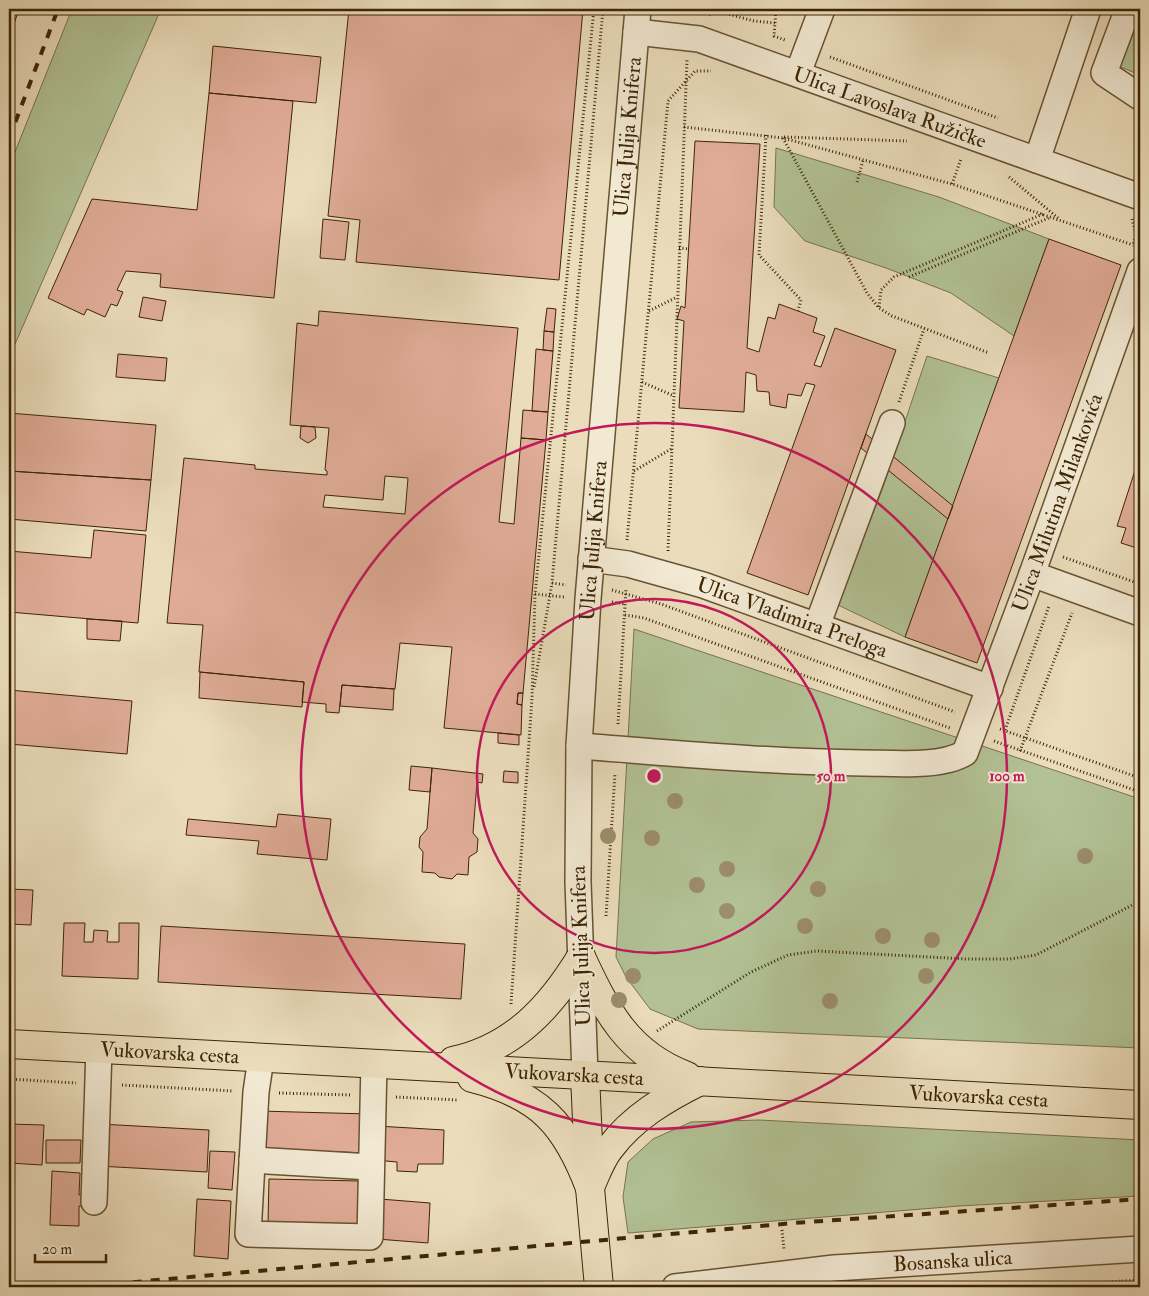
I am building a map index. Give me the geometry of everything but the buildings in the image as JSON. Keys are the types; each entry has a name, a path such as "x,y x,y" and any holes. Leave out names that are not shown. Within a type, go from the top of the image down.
{"main road":[{"path":"430,1067 476,1056 492,1050 524,1028 569,976 581,957"},
{"path":"581,957 599,996 630,1040 673,1071 700,1081"},
{"name":"Vukovarska cesta","path":"9,1044 1140,1105"},
{"path":"430,1067 504,1088 530,1101 551,1118 567,1137 578,1156 590,1188"},
{"path":"585,1075 590,1188 599,1287"},
{"path":"590,1188 609,1149 629,1126 665,1099 700,1081"}],"street":[{"path":"798,73 822,9"},
{"path":"1037,160 1088,9"},
{"path":"1128,9 1104,73 1140,97"},
{"name":"Ulica Lavoslava Ružičke","path":"637,20 798,73 1140,197"},
{"name":"Ulica Julija Knifera","path":"585,1075 577,809 579,746 591,559 637,20"},
{"name":"Ulica Milutina Milankovića","path":"617,749 794,762 933,762 957,757 965,753 1032,574 1140,271"},
{"path":"817,626 892,423"},
{"name":"Ulica Vladimira Preloga","path":"591,559 630,549 703,585 990,688"},
{"path":"1032,574 1140,613"},
{"path":"579,746 617,749"},
{"path":"94,1202 99,1048"},
{"path":"261,1058 256,1092 248,1234 370,1237 374,1063"},
{"path":"252,1160 371,1167"},
{"name":"Bosanska ulica","path":"675,1287 834,1268 1140,1249"}],"path":[{"path":"510,1012 532,698 535,594 594,9"},
{"path":"532,698 552,583 603,9"},
{"path":"709,9 754,21 775,23"},
{"path":"776,9 774,36 1000,118"},
{"path":"668,552 688,37"},
{"path":"606,918 630,549 633,472 668,101 686,81"},
{"path":"684,127 776,136 911,141"},
{"path":"766,135 759,254 801,300 798,311"},
{"path":"776,136 952,184 1052,216 1133,245"},
{"path":"784,138 856,274 879,308 892,316 988,353"},
{"path":"952,184 963,153"},
{"path":"857,182 863,160"},
{"path":"1005,173 1060,220"},
{"path":"879,308 881,290 894,277 1044,214"},
{"path":"909,277 1052,216"},
{"path":"679,248 689,249"},
{"path":"753,254 759,254"},
{"path":"648,311 678,297"},
{"path":"892,423 924,329"},
{"path":"642,382 674,396"},
{"path":"633,472 672,449"},
{"path":"660,550 677,555"},
{"path":"1005,730 1069,587 1090,566"},
{"path":"552,583 626,592 976,727 1020,751 1140,792"},
{"path":"1020,751 1069,587"},
{"path":"625,615 644,618 953,730 976,727 1005,730 1140,778"},
{"path":"651,1034 752,972 788,955 817,951 966,959 1027,957 1036,955 1140,901"},
{"path":"1028,1287 1138,1280 1138,1287"}],"green space":[{"path":"72,9 161,9 9,358 9,167"},
{"path":"1137,9 1140,9 1140,75 1116,65"},
{"path":"776,148 939,197 1049,239 1014,336 951,293 886,268 805,241 774,207"},
{"path":"927,356 999,378 905,637 838,605 883,487"},
{"path":"634,629 1140,799 1140,1048 698,1029 650,1009 626,977 616,957"},
{"path":"759,1120 1140,1140 1140,1196 959,1206 628,1233 623,1197 628,1162 653,1139 691,1122"}],"railway":[{"path":"9,139 58,9"},
{"path":"79,1287 794,1223 1140,1199"}]}
